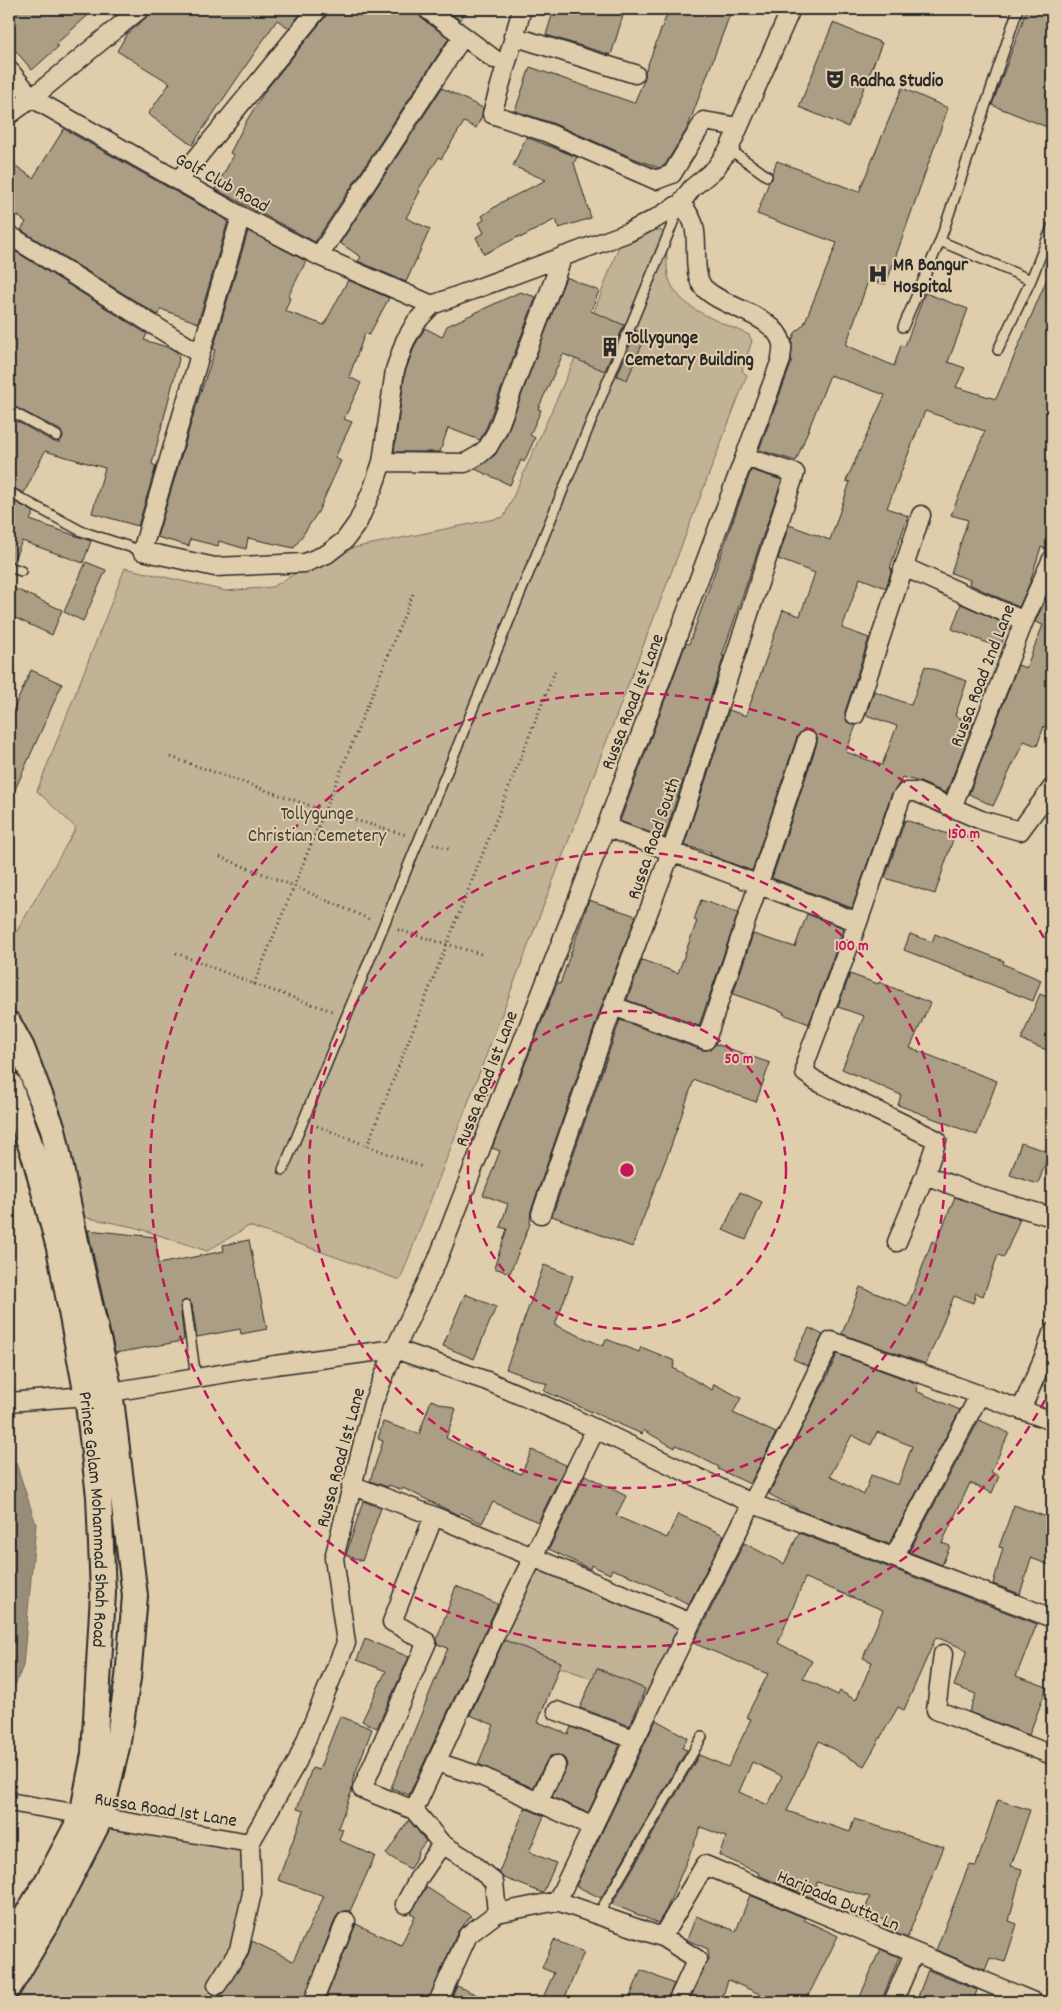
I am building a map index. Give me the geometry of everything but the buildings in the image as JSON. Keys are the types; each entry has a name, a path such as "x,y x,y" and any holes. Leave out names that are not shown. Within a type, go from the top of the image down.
{"street":[{"path":"9,115 140,9"},
{"path":"178,181 318,9"},
{"path":"427,9 494,59"},
{"path":"522,9 492,114 548,133 656,180 672,174 704,121 739,127"},
{"path":"241,216 142,551 215,567 304,563 327,554 345,540 358,522 382,462 395,370 405,341 416,322 432,305 628,233 655,220 681,203 692,188 715,169 729,149 791,9"},
{"path":"319,256 464,36"},
{"path":"513,36 635,74"},
{"name":"Golf Club Road","path":"9,70 32,98 178,181 319,256 432,305"},
{"name":"Russa Road 1st Lane","path":"9,1802 250,1843 297,1762 346,1643 334,1558 373,1403 395,1349 437,1261 606,827 781,360 782,344 776,332 766,323 706,291 699,281 694,226 681,203"},
{"path":"9,235 200,354"},
{"path":"382,462 465,463 488,447 497,431 563,256"},
{"name":"Russa Road South","path":"541,1214 613,1006 671,852 795,473 745,457"},
{"path":"854,716 921,515"},
{"name":"Russa Road 2nd Lane","path":"952,808 1024,621 1052,559"},
{"path":"904,567 1024,621"},
{"path":"613,1006 706,1040 807,740"},
{"path":"897,1242 925,1175 937,1140 816,1081 805,1073 806,1061 858,922 901,798 906,792 916,792 981,820 1020,831 1052,788"},
{"path":"606,827 858,922"},
{"path":"9,1024 22,1048 53,1129 80,1261 110,1391 135,1596 128,1678 117,1747 91,1817 47,1923 9,1987"},
{"name":"Prince Golam Mohammad Shah Road","path":"9,1084 34,1158 59,1248 88,1396 99,1496 103,1593 91,1817 48,1880 9,1944"},
{"path":"925,1175 984,1197 1052,1217"},
{"path":"1020,1410 1046,1352 1052,1333"},
{"path":"557,1901 591,1826 690,1623 796,1417 831,1341 1052,1421"},
{"path":"9,1402 88,1396 274,1365 395,1349 487,1381 751,1503 1052,1618"},
{"path":"894,1557 979,1396"},
{"path":"414,1810 532,1557 595,1430"},
{"path":"352,1485 434,1516 690,1623"},
{"path":"434,1516 392,1622 427,1642 362,1789 414,1810 442,1844 468,1860 494,1882 497,1913"},
{"path":"943,1654 936,1710 1052,1755"},
{"path":"556,1710 634,1738"},
{"path":"436,1762 483,1777 591,1826"},
{"path":"538,1802 556,1765"},
{"path":"217,1985 239,1950 252,1893 250,1843"},
{"path":"405,1904 420,1876 442,1844"},
{"name":"Haripada Dutta Ln","path":"662,1937 705,1865 1034,2002"},
{"path":"438,2002 468,1935 497,1913 557,1901 662,1937 697,1959 677,2002"},
{"path":"313,2002 346,1921"},
{"path":"893,2002 914,1953"}],"lane":[{"path":"903,327 940,241 1018,9"},
{"path":"729,149 767,176"},
{"path":"283,1170 681,203"},
{"path":"998,350 1052,227"},
{"path":"940,241 1030,280"},
{"path":"9,410 57,436"},
{"path":"9,492 81,531 142,551"},
{"path":"9,567 21,571"},
{"path":"186,1306 196,1378"},
{"path":"598,1915 702,1737"}],"path":[{"path":"254,984 412,594"},
{"path":"367,1146 555,671"},
{"path":"171,757 325,811 449,849"},
{"path":"220,857 294,886 384,926 481,954"},
{"path":"176,953 254,984 347,1016"},
{"path":"304,1121 422,1167"}],"green space":[{"name":"Tollygunge Christian Cemetery","path":"661,230 666,246 668,275 680,297 701,313 749,335 752,341 742,371 747,375 400,1280 249,1226 207,1251 134,1227 63,1213 9,1060 9,945 76,828 37,791 125,568 226,591 272,587 333,552 504,517 585,336 622,238 640,231"},
{"path":"535,1563 685,1626 646,1698 496,1644"},
{"path":"72,1823 247,1850 245,1895 236,1948 202,2002 9,2002 9,1928"}],"shaded area":[{"path":"9,1461 16,1463 36,1524 23,1666 9,1700"}],"place":[{"name":"Radha Studio","path":"835,79"},
{"name":"MR Bangur Hospital","path":"878,274"},
{"name":"Tollygunge Cemetary Building","path":"610,347"}]}
